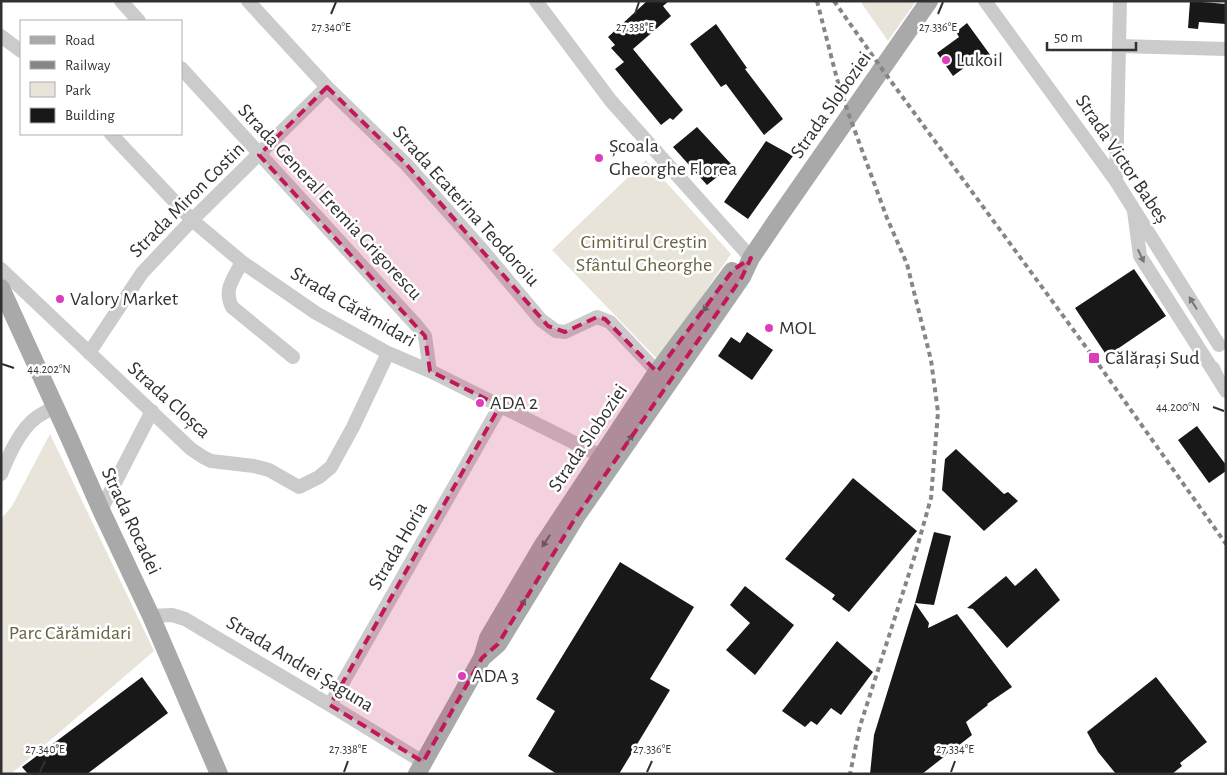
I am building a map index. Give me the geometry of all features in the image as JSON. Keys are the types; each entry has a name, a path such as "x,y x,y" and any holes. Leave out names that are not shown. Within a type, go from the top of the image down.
{"main road":[{"name":"Strada Sloboziei","path":"420,768 482,658 488,638 541,548 607,459 733,270 751,258 929,1"},
{"name":"Strada Rocadei","path":"1,288 151,616 220,774"}],"street":[{"path":"121,1 138,20"},
{"name":"Strada Ecaterina Teodoroiu","path":"248,1 327,87 406,164 541,320 556,331 565,332 596,317 605,319 664,376"},
{"path":"536,1 611,101 751,258"},
{"name":"Strada Victor Babeș","path":"986,1 1116,181 1222,344"},
{"path":"1116,181 1120,1"},
{"path":"1,36 20,50"},
{"path":"1118,46 1226,49"},
{"name":"Strada General Eremia Grigorescu","path":"182,69 425,336 430,371"},
{"name":"Strada Miron Costin","path":"89,353 142,273 192,220 327,87"},
{"name":"Strada Cărămidari","path":"112,135 192,220 242,262 316,313 388,353 430,371 607,459"},
{"path":"1133,208 1140,256 1226,391"},
{"path":"242,262 231,283 227,298 232,307 293,357"},
{"name":"Strada Cloșca","path":"1,269 191,448 203,457 212,461 254,466 269,470 295,486 303,486 331,467 341,452 388,353"},
{"path":"1216,375 1212,359 1222,344"},
{"name":"Strada Horia","path":"330,705 500,406"},
{"path":"1,474 6,461 23,432 36,418 55,407"},
{"path":"101,510 152,411"},
{"name":"Strada Andrei Șaguna","path":"151,616 172,615 186,619 330,705 420,768"}],"highlighted area":[{"path":"327,87 406,164 548,326 565,332 597,317 605,319 657,372 733,270 751,258 742,277 576,517 498,644 482,658 423,762 330,705 500,406 430,371 425,336 259,155"}],"green space":[{"path":"860,1 916,1 888,41"},
{"name":"Cimitirul Creștin Sfântul Gheorghe","path":"646,160 731,254 658,360 552,250"},
{"name":"Parc Cărămidari","path":"50,434 154,651 11,774 1,774 1,519 12,506"}],"building":[{"path":"647,1 669,1 663,6 671,16 633,49 683,110 673,120 670,118 661,125 615,69 624,62 611,48 615,45 608,37"},
{"path":"1190,1 1226,4 1226,24 1199,22 1198,29 1188,28"},
{"path":"967,23 991,56 980,64 976,59 953,76 937,53 959,37 956,32"},
{"path":"716,24 747,68 745,69 783,119 764,135 726,84 721,87 690,44"},
{"path":"697,127 732,165 707,185 673,147"},
{"path":"766,141 793,156 748,219 724,202"},
{"path":"1134,269 1166,316 1107,356 1075,308"},
{"path":"747,332 773,350 752,380 718,356 731,337 740,343"},
{"path":"1197,426 1226,465 1226,471 1209,483 1178,440"},
{"path":"956,449 1004,494 1008,492 1018,501 984,531 942,490 945,459"},
{"path":"853,478 917,531 849,612 832,599 835,595 785,559"},
{"path":"934,532 951,536 934,605 915,603"},
{"path":"620,562 694,607 650,679 670,690 619,774 557,774 528,756 555,711 536,699"},
{"path":"1036,568 1060,600 1007,648 973,609 967,608 1006,576 1015,586"},
{"path":"745,586 794,625 755,675 726,650 750,623 730,605"},
{"path":"915,603 929,623 928,628 957,614 1012,687 987,704 966,722 972,735 922,774 870,774 874,735"},
{"path":"837,641 873,672 841,715 831,708 817,725 811,721 805,727 782,711"},
{"path":"142,677 168,713 87,774 28,774 22,767"},
{"path":"1156,677 1207,742 1180,763 1182,766 1172,774 1116,774 1098,752 1087,732"}],"railway":[{"path":"817,1 837,79 849,115 887,218 907,264 931,360 938,412 931,498 915,555 860,726 850,774"},
{"path":"834,1 1094,358 1226,544"}],"place":[{"name":"Lukoil","path":"946,60"},
{"name":"Școala Gheorghe Florea","path":"599,158"},
{"name":"Valory Market","path":"60,299"},
{"name":"MOL","path":"769,328"},
{"name":"Călărași Sud","path":"1094,358"},
{"name":"ADA 2","path":"480,403"},
{"name":"ADA 3","path":"462,676"}]}
